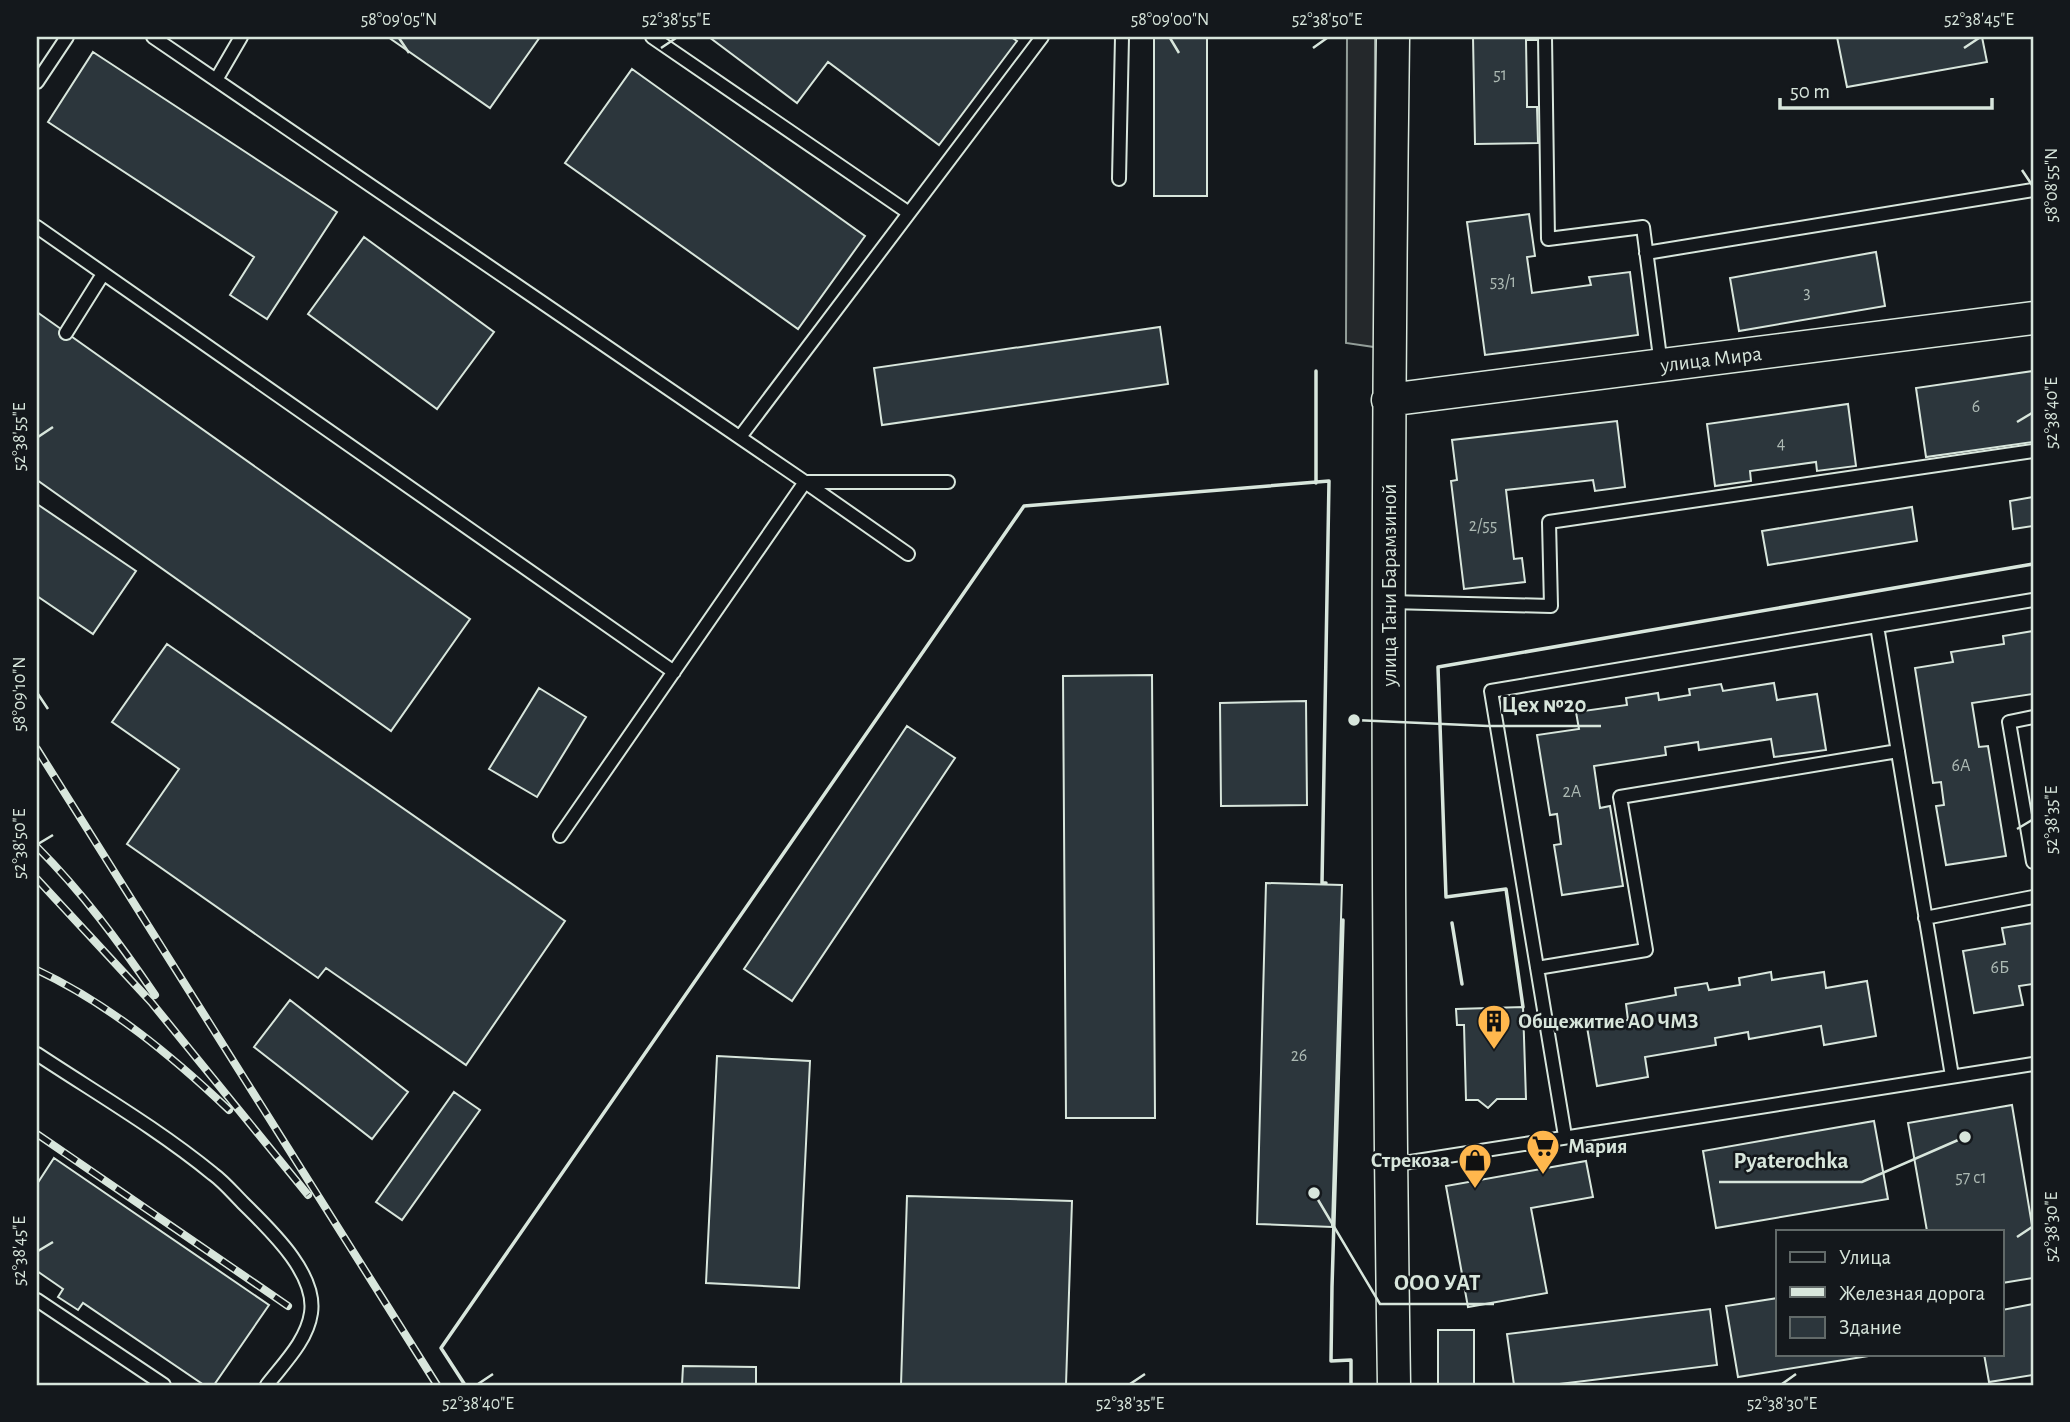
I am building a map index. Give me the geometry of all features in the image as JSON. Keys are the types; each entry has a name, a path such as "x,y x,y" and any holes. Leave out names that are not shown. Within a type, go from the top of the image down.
{"street":[{"name":"улица Тани Барамзиной","path":"1393,37 1388,400 1394,1385"},
{"name":"улица Мира","path":"1388,400 2033,318"}],"lane":[{"path":"37,82 67,37"},
{"path":"153,37 908,554"},
{"path":"216,80 241,37"},
{"path":"652,37 909,213"},
{"path":"740,437 1042,37"},
{"path":"1119,179 1122,37"},
{"path":"1545,37 1548,239 1643,228 1661,365"},
{"path":"1646,253 2033,190"},
{"path":"37,227 674,672"},
{"path":"66,333 103,274"},
{"path":"1390,602 1551,606 1549,522 2033,452"},
{"path":"561,836 805,482"},
{"path":"805,482 948,482"},
{"path":"1565,1136 1490,691 2033,600"},
{"path":"1877,626 1952,1076"},
{"path":"2033,717 2009,722 2033,862"},
{"path":"1537,968 1646,950 1620,797 1898,751"},
{"path":"1925,918 2033,897"},
{"path":"37,1054 176,1145 216,1176 288,1251 302,1274 310,1297 311,1312 307,1328 299,1342 267,1385"},
{"path":"1391,1165 2033,1063"},
{"path":"37,1300 164,1385"}],"shaded area":[{"path":"1347,37 1375,37 1374,347 1346,343"}],"building":[{"path":"388,37 540,37 490,108"},
{"path":"709,37 1011,37 1017,41 939,145 828,62 797,103"},
{"path":"1154,37 1207,37 1207,196 1154,196"},
{"path":"1473,37 1536,37 1536,40 1526,40 1527,107 1537,107 1538,143 1475,144"},
{"path":"1837,37 1982,37 1987,62 1847,87"},
{"path":"93,52 337,212 267,319 230,295 254,257 48,122"},
{"path":"632,69 865,236 798,329 565,163"},
{"path":"1529,214 1535,256 1527,257 1532,293 1591,285 1589,277 1630,272 1638,335 1485,355 1467,222"},
{"path":"364,237 494,332 437,409 308,314"},
{"path":"1876,252 1885,306 1739,331 1730,278"},
{"path":"37,312 470,619 391,731 37,480"},
{"path":"1160,327 1168,384 882,425 874,368"},
{"path":"2033,371 2033,442 1926,457 1916,388"},
{"path":"1848,404 1856,466 1817,471 1816,462 1750,471 1751,481 1715,486 1707,424"},
{"path":"1617,421 1625,487 1595,491 1593,480 1506,490 1514,559 1522,558 1525,582 1464,589 1451,481 1457,480 1452,440"},
{"path":"2033,497 2033,526 2013,529 2010,501"},
{"path":"37,504 136,571 93,634 37,596"},
{"path":"1912,507 1917,541 1768,565 1762,531"},
{"path":"2033,631 2033,694 1972,703 1979,747 1988,746 2006,856 1946,865 1936,806 1944,805 1941,782 1933,783 1915,668 1953,662 1951,652 2004,644 2003,636"},
{"path":"167,644 565,921 466,1065 326,968 318,978 127,844 179,769 112,722"},
{"path":"1152,675 1155,1118 1066,1118 1063,676"},
{"path":"1774,683 1777,700 1817,694 1826,750 1774,757 1771,739 1699,750 1698,742 1665,747 1666,755 1594,766 1600,808 1610,806 1623,886 1562,895 1554,845 1561,844 1557,814 1550,815 1537,735 1579,729 1576,712 1627,705 1626,698 1658,693 1659,700 1690,695 1689,689 1721,684 1723,691"},
{"path":"539,688 586,717 537,797 489,769"},
{"path":"1306,701 1307,805 1221,806 1220,703"},
{"path":"907,726 955,758 792,1001 744,969"},
{"path":"1266,883 1342,885 1332,1227 1257,1224"},
{"path":"2033,923 2033,984 2019,986 2023,1005 1974,1013 1963,951 2005,944 2002,928"},
{"path":"1771,972 1772,980 1824,972 1826,988 1867,981 1876,1036 1824,1045 1821,1026 1749,1039 1748,1032 1715,1038 1716,1045 1645,1057 1648,1077 1597,1086 1587,1027 1628,1020 1626,1004 1676,995 1675,988 1707,983 1709,990 1740,985 1739,978"},
{"path":"290,1000 408,1092 372,1139 254,1047"},
{"name":"Общежитие АО ЧМЗ","path":"1523,1007 1526,1099 1497,1099 1488,1108 1478,1100 1466,1100 1464,1025 1457,1025 1456,1009"},
{"path":"717,1056 810,1061 799,1288 706,1283"},
{"path":"454,1092 480,1110 402,1220 376,1202"},
{"path":"2012,1105 2033,1231 2033,1278 2004,1283 2004,1230 1927,1230 1908,1123"},
{"path":"1874,1121 1888,1199 1716,1228 1703,1151"},
{"path":"54,1158 269,1305 214,1385 204,1385 83,1303 78,1310 58,1297 63,1289 37,1271 37,1184"},
{"path":"1586,1161 1593,1197 1531,1208 1547,1293 1468,1307 1446,1186"},
{"path":"907,1196 1072,1201 1066,1385 901,1385"},
{"path":"1776,1298 1776,1356 1869,1356 1738,1377 1726,1306"},
{"path":"2033,1304 2033,1375 1989,1382 1984,1356 2004,1356 2004,1310"},
{"path":"1710,1309 1717,1365 1551,1385 1514,1385 1507,1334"},
{"path":"1438,1330 1474,1330 1474,1385 1438,1385"},
{"path":"683,1366 756,1367 756,1385 682,1385"}],"railway":[{"path":"37,749 437,1385"},
{"path":"37,847 99,918 155,995"},
{"path":"37,879 151,1002 308,1195"},
{"path":"37,970 89,998 138,1032 229,1110"},
{"path":"37,1134 288,1306"}],"wall":[{"path":"1316,371 1316,483"},
{"path":"465,1385 441,1348 1024,506 1329,481 1322,883 1326,883"},
{"path":"1523,1007 1506,889 1446,897 1438,667 2033,564"},
{"path":"1343,920 1331,1361 1351,1360 1351,1385"},
{"path":"1452,923 1462,984"}],"place":[{"name":"Цех №20","path":"1354,720"},
{"name":"Общежитие АО ЧМЗ","path":"1494,1051"},
{"name":"Pyaterochka","path":"1965,1137"},
{"name":"Мария","path":"1543,1176"},
{"name":"Стрекоза","path":"1475,1190"},
{"name":"ООО УАТ","path":"1314,1193"}]}
